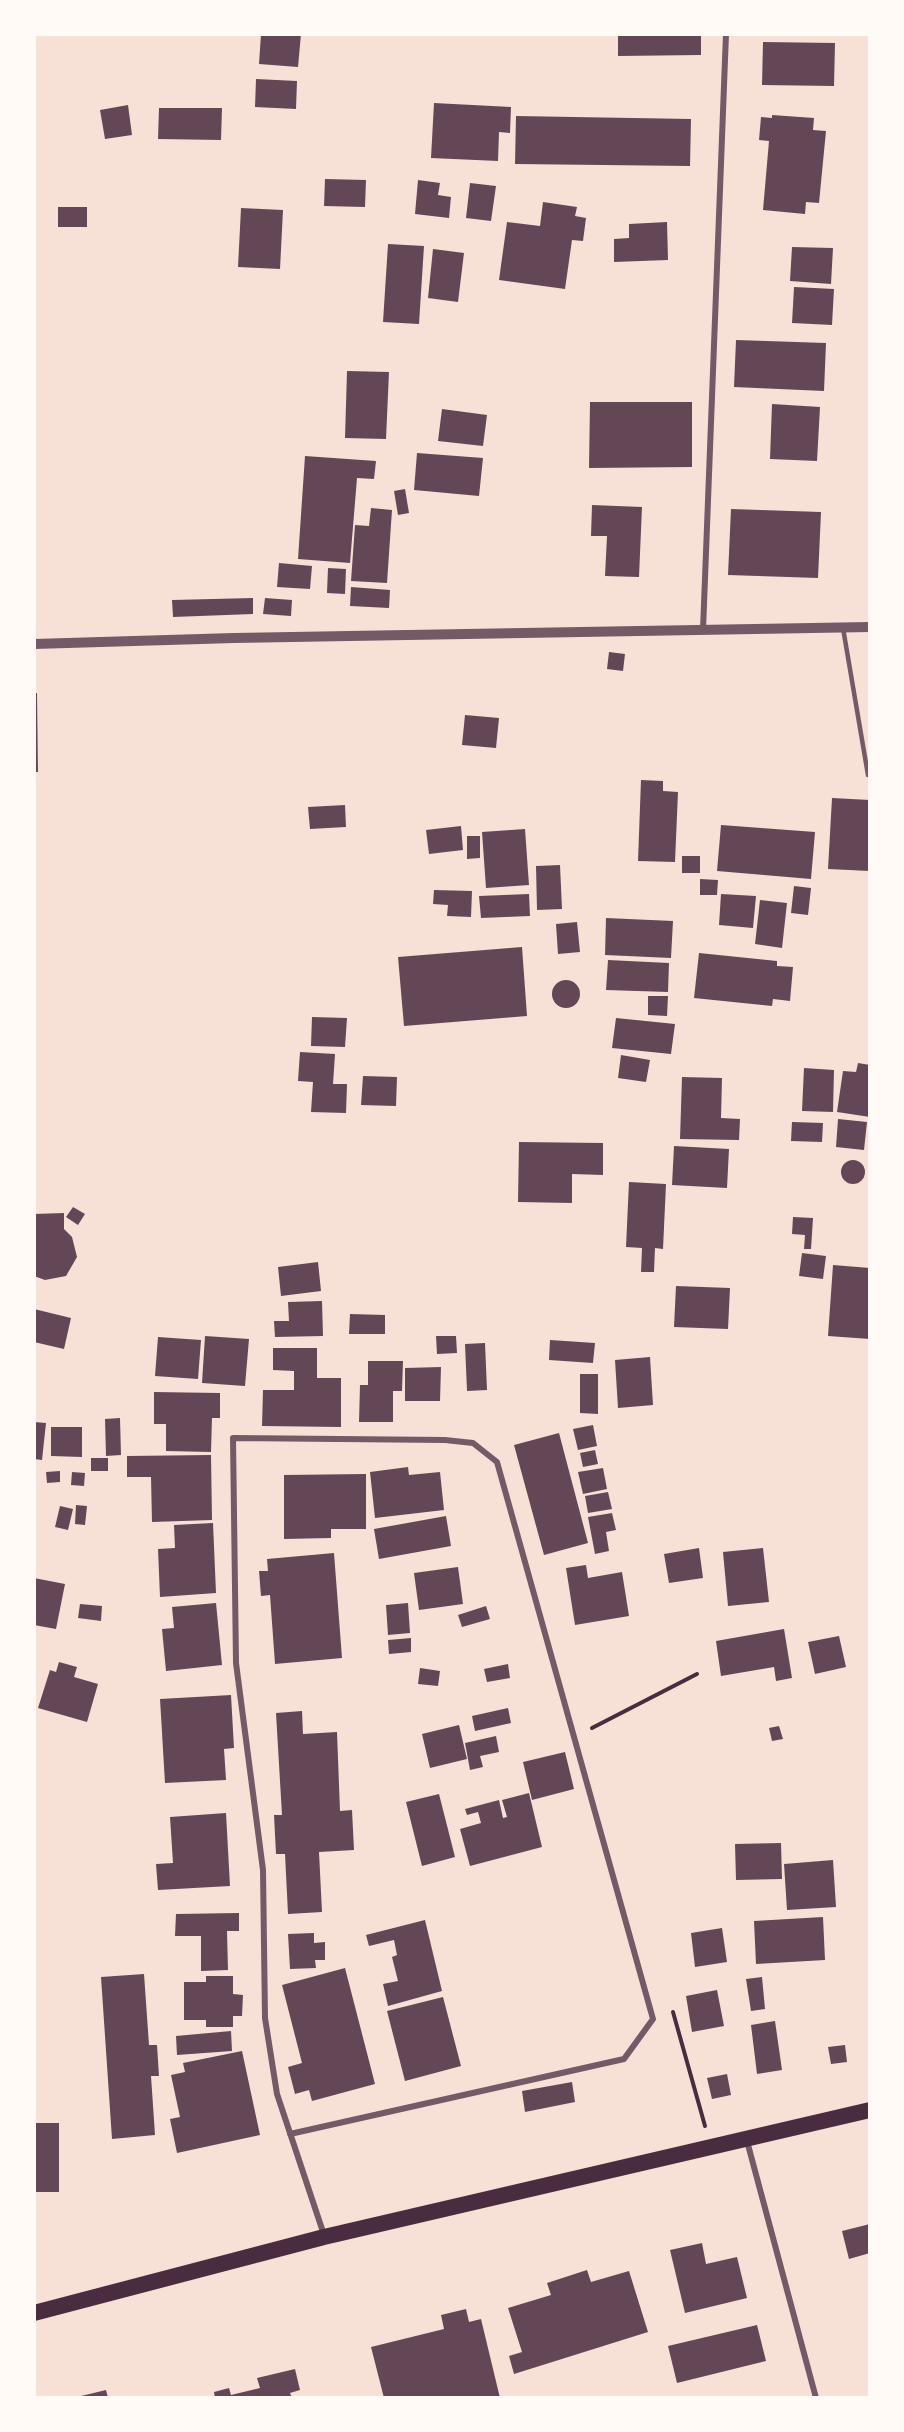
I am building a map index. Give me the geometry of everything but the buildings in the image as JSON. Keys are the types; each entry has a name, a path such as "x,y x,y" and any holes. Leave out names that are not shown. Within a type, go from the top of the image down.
{"highway":[{"path":"34,2313 324,2237 870,2110"}],"street":[{"path":"703,631 726,34"},
{"path":"34,644 246,637 870,627"},
{"path":"290,2134 624,2059 653,2019 497,1462 473,1443 445,1440 233,1438 236,1663 263,1870 266,2018 277,2094 290,2134 324,2237"},
{"path":"746,2140 816,2397"}],"lane":[{"path":"843,628 868,775"}],"path":[{"path":"595,1738 591,1726 698,1674"},
{"path":"672,2011 711,2148"}]}
